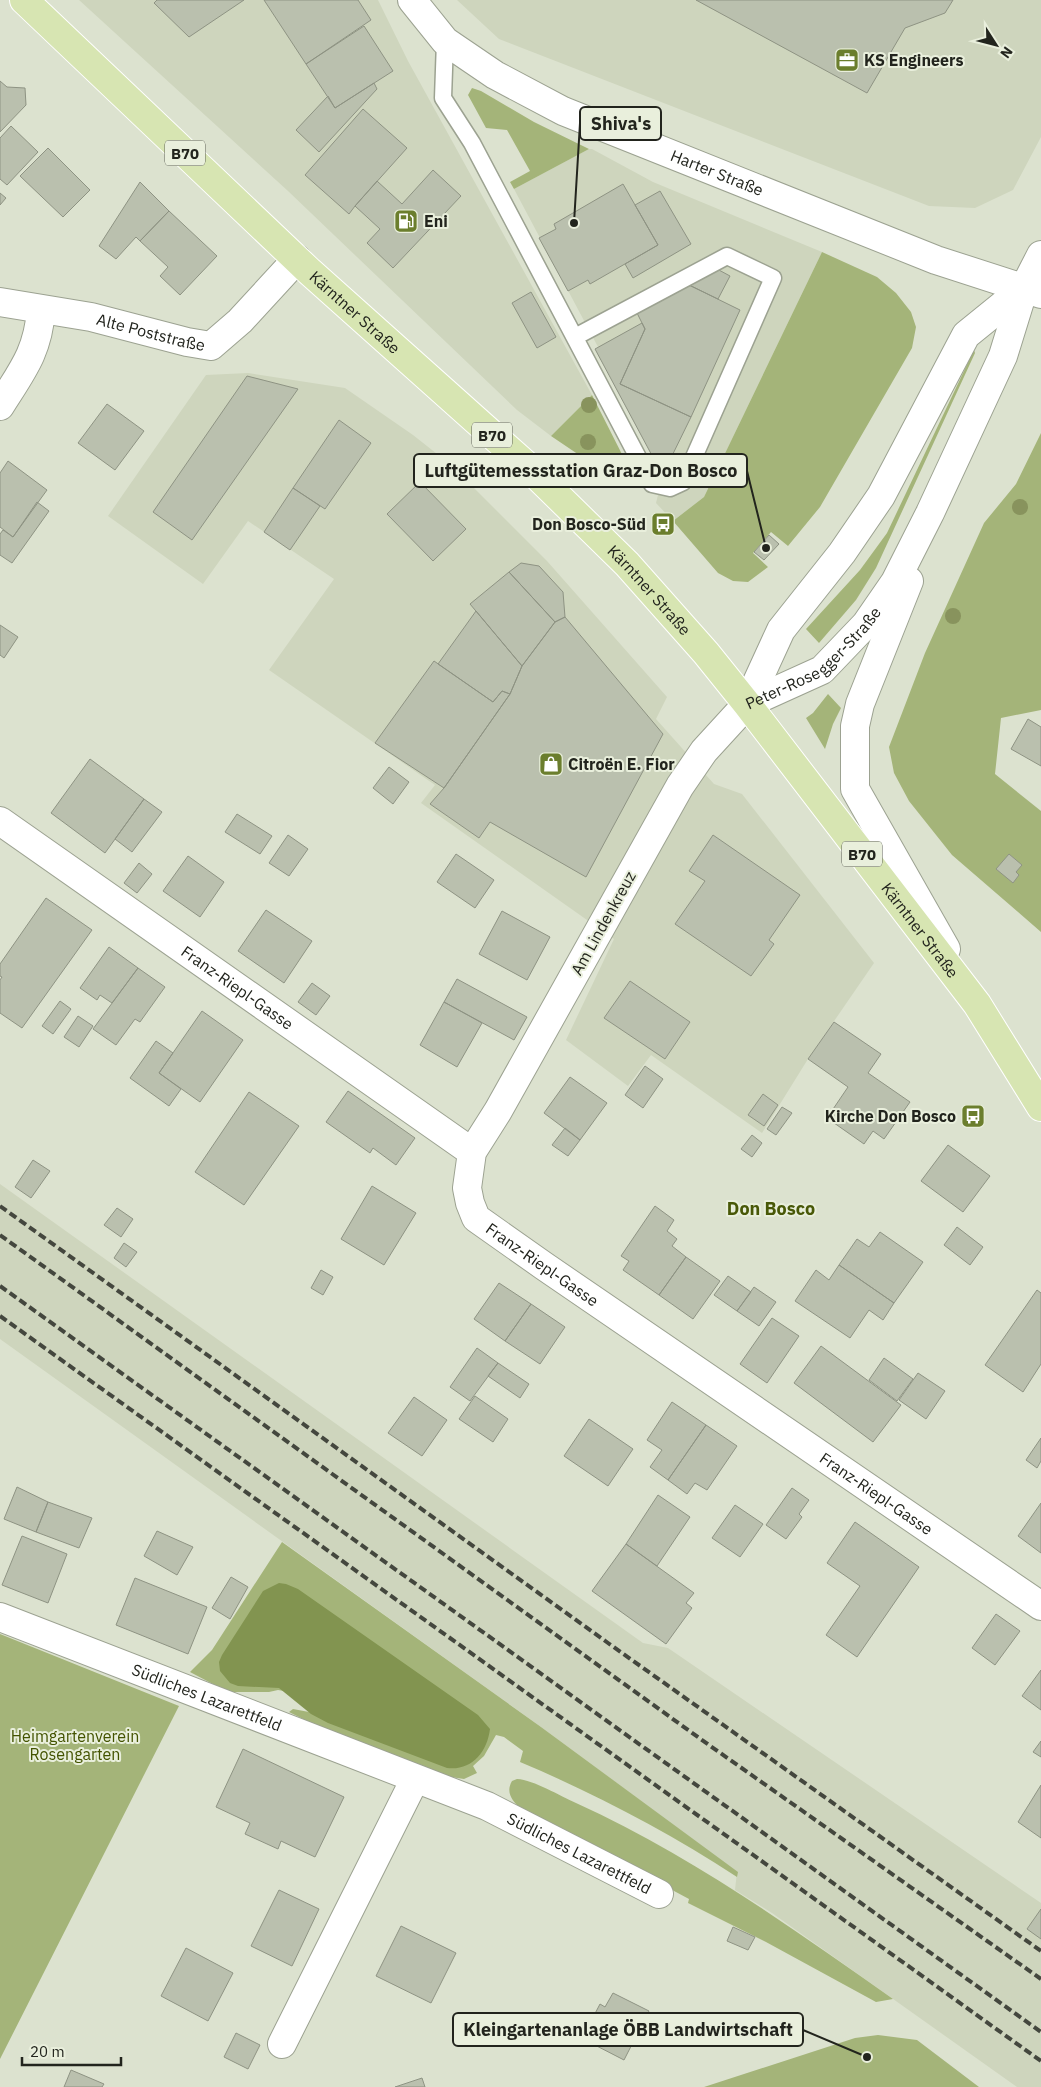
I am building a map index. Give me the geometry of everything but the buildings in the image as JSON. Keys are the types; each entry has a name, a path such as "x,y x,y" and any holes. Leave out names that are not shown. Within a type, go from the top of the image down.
{"main road":[{"name":"Kärntner Straße","path":"24,0 297,259 526,465 627,564 706,653 747,704 977,1004 1041,1107"}],"street":[{"name":"Harter Straße","path":"412,0 445,41 495,75 563,111 936,260 1032,291"},
{"name":"Peter-Rosegger-Straße","path":"747,704 822,670 866,624 895,582 918,538 1003,356 1032,291 1041,255"},
{"name":"Alte Poststraße","path":"0,302 91,317 187,342 211,346 240,321 297,259"},
{"name":"Peter-Rosegger-Straße","path":"747,704 782,630 842,553 881,496 966,335 1032,291"},
{"path":"0,406 35,347 40,331 41,310"},
{"path":"918,538 908,586 860,704 855,726 855,789 977,1004"},
{"name":"Am Lindenkreuz","path":"472,1152 498,1111 680,786 704,751 747,704"},
{"name":"Franz-Riepl-Gasse","path":"0,821 472,1152 467,1188 476,1218 1041,1606"},
{"name":"Südliches Lazarettfeld","path":"0,1617 487,1806 659,1894"},
{"path":"282,2044 415,1779"}],"lane":[{"path":"445,41 443,98 472,143 574,337 652,484 670,488 683,482 773,278 727,256 574,337"}],"shaded area":[{"path":"79,0 378,0 408,61 592,395 551,436 517,410 288,191"},
{"path":"457,0 1041,0 1041,137 1013,190 975,208 929,206 499,39"},
{"path":"589,149 653,182 822,252 704,497 673,521 656,503 664,471 514,189"},
{"name":"Citroën E. Fior","path":"248,373 345,388 413,435 451,465 547,561 667,697 656,719 714,784 742,794 874,963 808,1059 762,1133 651,1055 628,1086 566,1040 614,939 421,803 435,785 269,670 334,579 248,521 203,584 108,516 206,375"},
{"path":"0,1184 643,1643 668,1648 1041,1903 1041,2087 1017,2087 772,1913 735,1890 737,1872 541,1727 0,1339"},
{"path":"279,1583 298,1589 478,1715 490,1729 485,1746 476,1759 463,1767 447,1768 328,1723 311,1714 279,1688 238,1686 230,1683 220,1671 219,1662 222,1655 263,1591"}],"green space":[{"path":"472,88 481,91 534,122 589,149 514,189 510,182 530,171 507,130 486,128 468,95"},
{"path":"822,252 877,277 896,293 911,312 916,327 912,348 820,507 788,546 771,532 753,553 768,567 748,582 733,581 718,573 673,521 704,497"},
{"path":"974,350 975,353 876,568 856,600 819,643 806,629 860,570 887,533"},
{"path":"592,395 636,482 635,487 628,488 551,436"},
{"path":"1041,433 1041,710 1001,718 995,774 1041,811 1041,932 952,855 909,801 894,773 889,747 925,653 984,523 1016,484"},
{"path":"828,694 841,708 833,724 825,749 806,718 813,713"},
{"path":"282,1542 541,1727 738,1872 737,1877 631,1815 576,1787 520,1762 523,1751 504,1737 496,1735 484,1756 473,1766 477,1773 464,1779 445,1776 335,1735 289,1712 293,1709 325,1715 308,1695 278,1690 269,1692 228,1692 190,1672 212,1650"},
{"name":"Heimgartenverein Rosengarten","path":"0,1634 179,1706 0,2059"},
{"path":"517,1779 539,1785 659,1845 778,1919 893,1999 876,2002 766,1942 688,1903 689,1899 521,1809 513,1800 509,1789 512,1781"},
{"path":"878,2035 917,2040 979,2087 704,2087 855,2038"}],"railway":[{"path":"0,1206 608,1643 1041,1951"},
{"path":"0,1235 709,1745 1041,1979"},
{"path":"0,1286 1041,2032"},
{"path":"0,1316 1041,2061"}],"place":[{"name":"KS Engineers","path":"847,60"},
{"name":"Eni","path":"406,221"},
{"name":"Shiva's","path":"574,223"},
{"name":"Don Bosco-Süd","path":"663,524"},
{"name":"Luftgütemessstation Graz-Don Bosco","path":"766,548"},
{"name":"Citroën E. Fior","path":"551,764"},
{"name":"Kirche Don Bosco","path":"973,1116"},
{"name":"Kleingartenanlage ÖBB Landwirtschaft","path":"867,2057"}],"district":[{"name":"Don Bosco","path":"771,1208"}]}
